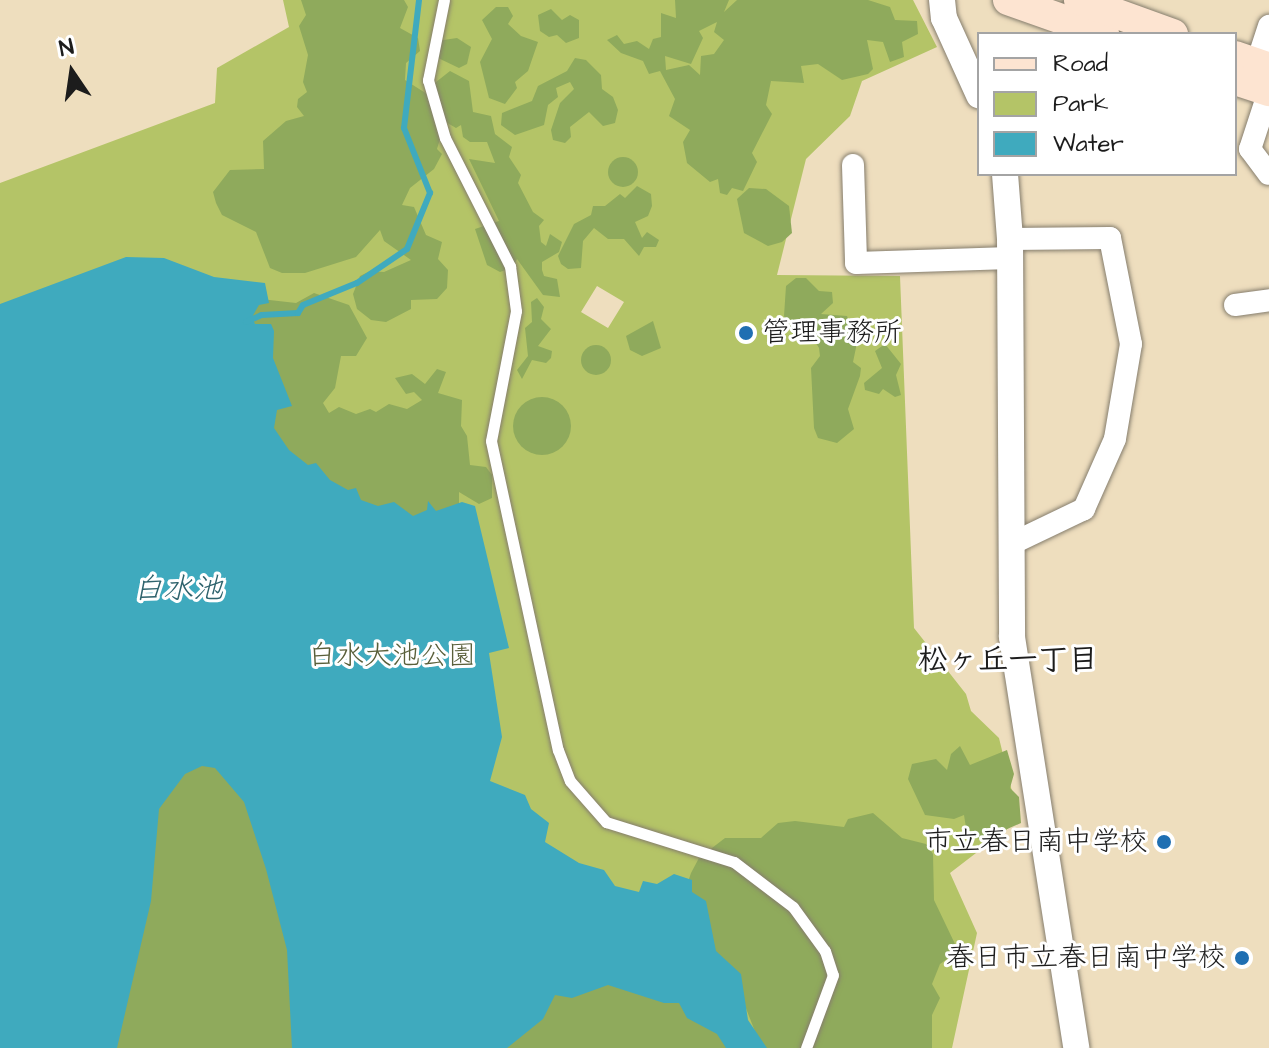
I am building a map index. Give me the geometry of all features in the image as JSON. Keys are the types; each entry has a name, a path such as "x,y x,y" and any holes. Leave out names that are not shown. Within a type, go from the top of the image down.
{"main road":[{"path":"1008,0 1098,32"},
{"path":"1079,0 1167,32"}],"street":[{"path":"942,0 944,18 977,91"},
{"path":"1269,26 1255,76 1250,149 1269,174"},
{"path":"853,165 856,263 1110,238 1131,344 1115,439 1084,509 1015,542"},
{"path":"1005,176 1010,248 1015,542 1012,637 1076,1048"},
{"path":"1235,305 1267,294"}],"lane":[{"path":"444,0 428,80 445,138 510,266 516,311 491,441 558,750 570,781 606,822 734,862 793,907 825,951 833,975 806,1048"}],"green space":[{"name":"白水大池公園","path":"283,0 913,0 937,47 862,81 850,116 806,159 777,275 900,276 914,628 966,694 971,711 999,738 1019,820 950,873 977,933 952,1048 0,1048 0,183 215,103 217,68 289,27","holes":["597,286 624,302 608,328 581,312"]},
{"path":"301,0 404,0 408,7 400,28 418,38 420,51 406,63 405,80 427,94 442,132 437,149 442,154 434,169 410,188 402,205 414,207 426,235 442,242 438,259 448,270 447,288 437,299 411,300 411,309 386,322 371,320 357,309 353,294 360,276 370,271 384,272 411,260 384,241 380,230 356,257 305,273 282,273 270,268 256,232 222,215 213,192 230,170 264,169 263,141 286,121 304,116 297,107 298,99 307,92 303,82 308,55 299,26 306,15"},
{"path":"675,0 729,0 724,12 737,0 868,0 890,7 895,20 917,21 918,34 902,42 904,57 890,62 883,42 867,40 873,69 868,74 842,80 818,64 801,66 804,83 771,81 766,105 772,114 752,153 757,162 743,191 732,188 727,195 720,193 718,179 710,182 687,163 683,142 690,130 669,116 675,99 660,71 649,74 643,61 621,53 607,40 617,35 624,44 637,41 649,49 653,39 661,37 661,13 676,18","holes":["717,22 714,32 724,40 714,54 701,56 700,75 689,65 666,70 665,56 691,64 703,38 699,31"]},
{"path":"496,7 508,7 513,16 508,24 521,36 538,42 528,71 515,82 517,88 505,104 489,98 480,62 492,39 482,20"},
{"path":"551,9 562,20 570,15 579,20 579,38 566,43 557,35 549,37 540,31 538,15"},
{"path":"457,38 471,47 467,64 459,68 436,57 430,42"},
{"path":"575,58 586,60 601,75 602,89 613,97 618,110 615,123 603,126 589,112 570,127 571,137 565,143 553,140 551,130 560,103 574,89 570,82 556,88 558,97 548,105 544,125 515,135 501,125 502,113 532,101 538,86 567,71"},
{"path":"450,71 469,81 473,112 491,116 495,134 512,147 509,157 521,175 518,183 533,212 544,220 539,226 541,242 546,246 550,234 562,242 559,252 542,262 544,276 557,279 560,297 543,295 517,259 513,267 500,272 487,265 475,229 499,221 469,159 495,163 487,142 470,142 463,137 461,125 456,128 439,118 431,86"},
{"path":"623,157 634,161 638,172 634,183 623,187 612,183 608,172 612,161"},
{"path":"637,186 651,194 652,206 648,216 635,222 642,238 647,232 659,240 656,247 644,247 639,256 624,239 608,239 594,228 583,241 581,268 568,269 561,264 558,256 574,224 591,215 593,206 605,206 620,194 625,198"},
{"path":"749,188 766,189 789,206 792,233 782,242 768,246 744,233 737,199"},
{"path":"796,278 806,278 819,291 832,292 833,303 821,314 847,316 857,343 853,362 861,368 860,376 848,409 854,429 837,443 818,438 814,428 811,368 820,356 819,348 813,338 791,333 784,316 786,286"},
{"path":"314,293 349,305 367,338 356,356 341,356 335,388 323,403 329,413 339,407 356,414 370,409 376,412 389,404 407,409 422,400 414,392 406,394 395,378 412,374 425,384 437,369 446,372 438,393 462,400 461,426 467,436 470,465 486,467 492,475 492,498 479,504 459,492 459,508 405,521 372,511 282,454 268,424 242,311 251,298 296,303"},
{"path":"537,298 544,307 541,319 551,329 538,346 552,351 551,358 546,363 532,360 522,379 517,370 528,356 525,328 532,322 531,302"},
{"path":"653,321 661,348 642,356 630,350 626,336"},
{"path":"885,344 901,364 896,375 901,395 895,397 883,389 879,394 865,390 864,383 882,368 875,351"},
{"path":"596,345 607,349 611,360 607,371 596,375 585,371 581,360 585,349"},
{"path":"542,397 562,406 571,426 562,446 542,455 522,446 513,426 522,406"},
{"path":"960,746 970,765 1007,750 1014,774 1010,788 1019,797 1021,823 982,840 967,834 964,815 954,819 925,815 908,779 912,764 936,759 947,770 951,754"},
{"path":"218,753 253,797 313,1048 103,1048 141,829 174,764"},
{"path":"873,813 902,838 926,844 933,854 934,900 955,944 954,954 940,964 932,984 940,998 932,1015 932,1048 753,1048 761,1047 735,980 708,954 686,888 691,873 699,858 725,838 761,838 778,823 795,821 844,827 848,819"},
{"path":"608,978 687,1000 734,1048 499,1048 541,992"}],"water":[{"name":"白水池","path":"126,257 164,258 214,277 265,283 269,303 259,305 252,317 255,324 271,324 274,331 273,358 292,406 277,410 274,428 289,450 308,465 316,463 330,480 348,490 356,488 361,500 378,506 394,502 413,516 427,510 428,501 436,511 462,502 475,506 509,648 489,653 502,737 490,781 525,795 531,809 549,823 545,842 579,863 604,870 615,886 639,892 643,881 657,884 674,874 692,880 692,892 706,901 716,951 741,974 748,1020 767,1048 726,1048 717,1034 687,1018 679,1003 664,1003 608,985 572,998 555,995 543,1019 507,1048 292,1048 287,950 266,869 244,802 215,768 202,766 185,774 159,809 151,901 117,1048 0,1048 0,304"}],"waterway":[{"path":"246,322 262,315 298,313 303,305 357,283 407,249 430,193 404,128 419,0"}],"place":[{"name":"管理事務所","path":"746,333"},
{"name":"市立春日南中学校","path":"1164,842"},
{"name":"春日市立春日南中学校","path":"1242,958"}],"district":[{"name":"松ヶ丘一丁目","path":"1008,660"}]}
